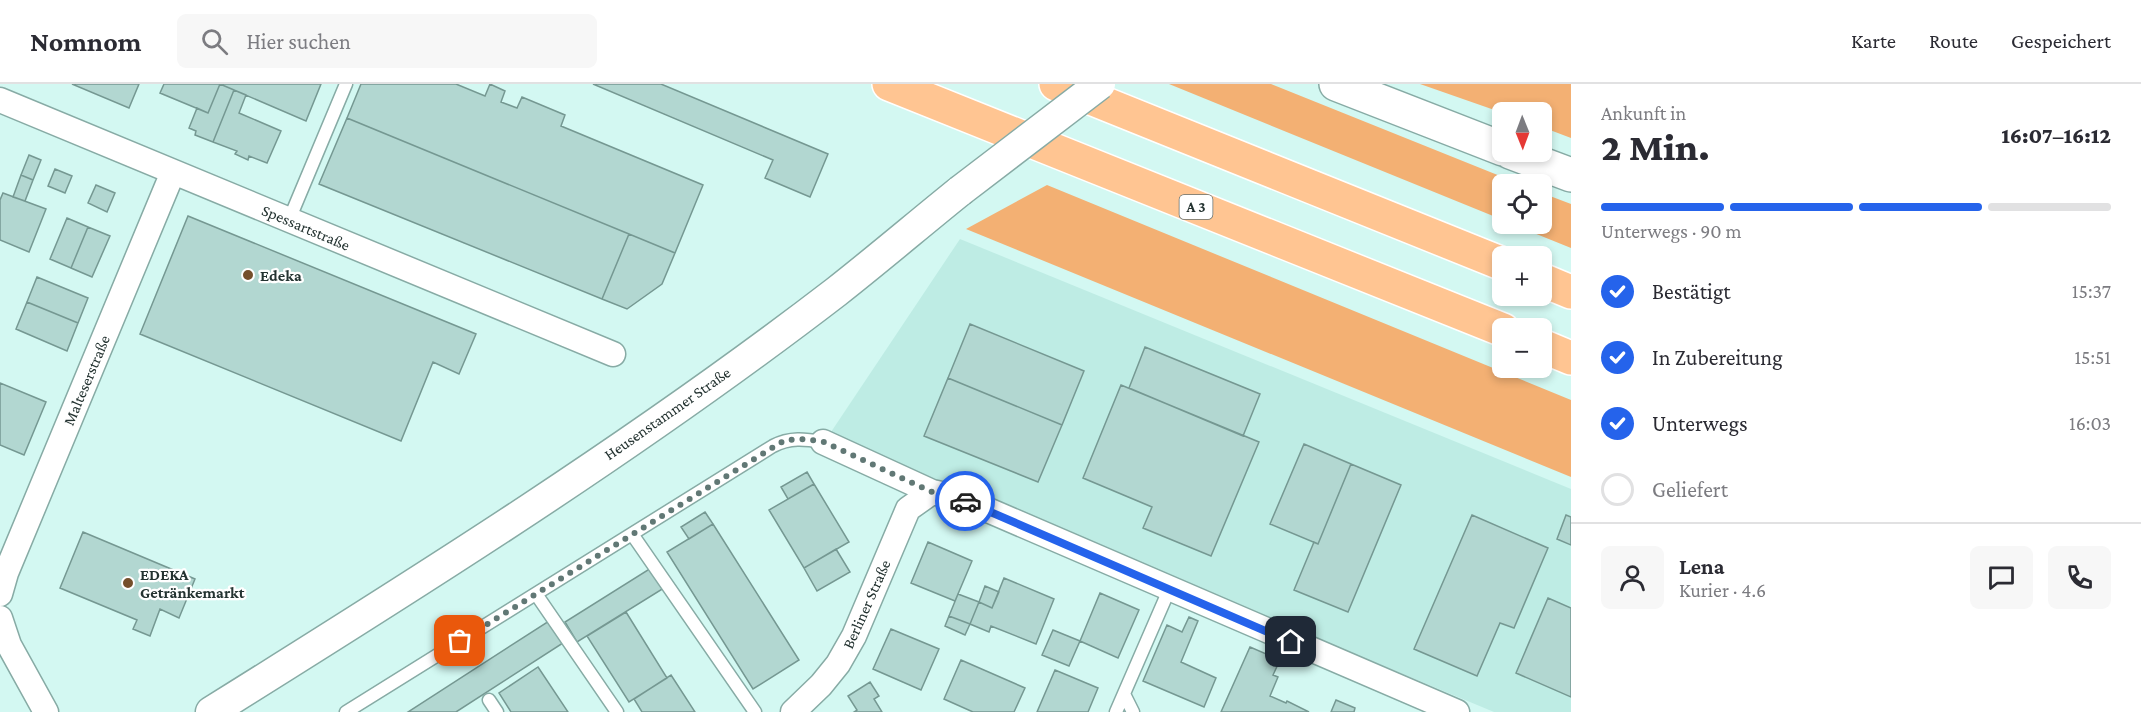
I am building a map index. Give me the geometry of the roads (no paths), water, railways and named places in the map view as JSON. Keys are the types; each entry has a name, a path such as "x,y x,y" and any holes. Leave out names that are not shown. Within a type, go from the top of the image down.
{"highway":[{"name":"A 3","path":"889,84 1492,326"},
{"path":"1056,84 1492,260"},
{"path":"1552,284 1571,292"},
{"path":"1552,350 1571,358"}],"main road":[{"path":"1336,84 1492,145"},
{"path":"1537,162 1571,175"}],"street":[{"name":"Heusenstammer Straße","path":"212,712 384,604 645,428 835,292 960,191 1100,84"},
{"name":"Spessartstraße","path":"0,100 613,354"},
{"name":"Malteserstraße","path":"0,589 173,172"},
{"path":"824,442 932,492 960,498 1169,590 1409,703 1457,712"},
{"name":"Berliner Straße","path":"793,712 821,685 838,664 854,636 908,509 932,492"},
{"path":"0,589 0,594"},
{"path":"0,618 9,645 46,712"}],"lane":[{"path":"289,220 346,84"},
{"path":"346,712 785,440 805,439 824,442"},
{"path":"632,534 755,712"},
{"path":"1116,712 1169,590"},
{"path":"536,594 617,712"},
{"path":"1124,694 1132,712"},
{"path":"489,700 497,712"}],"place":[{"name":"Edeka","path":"248,275"},
{"name":"EDEKA Getränkemarkt","path":"128,583"}]}
